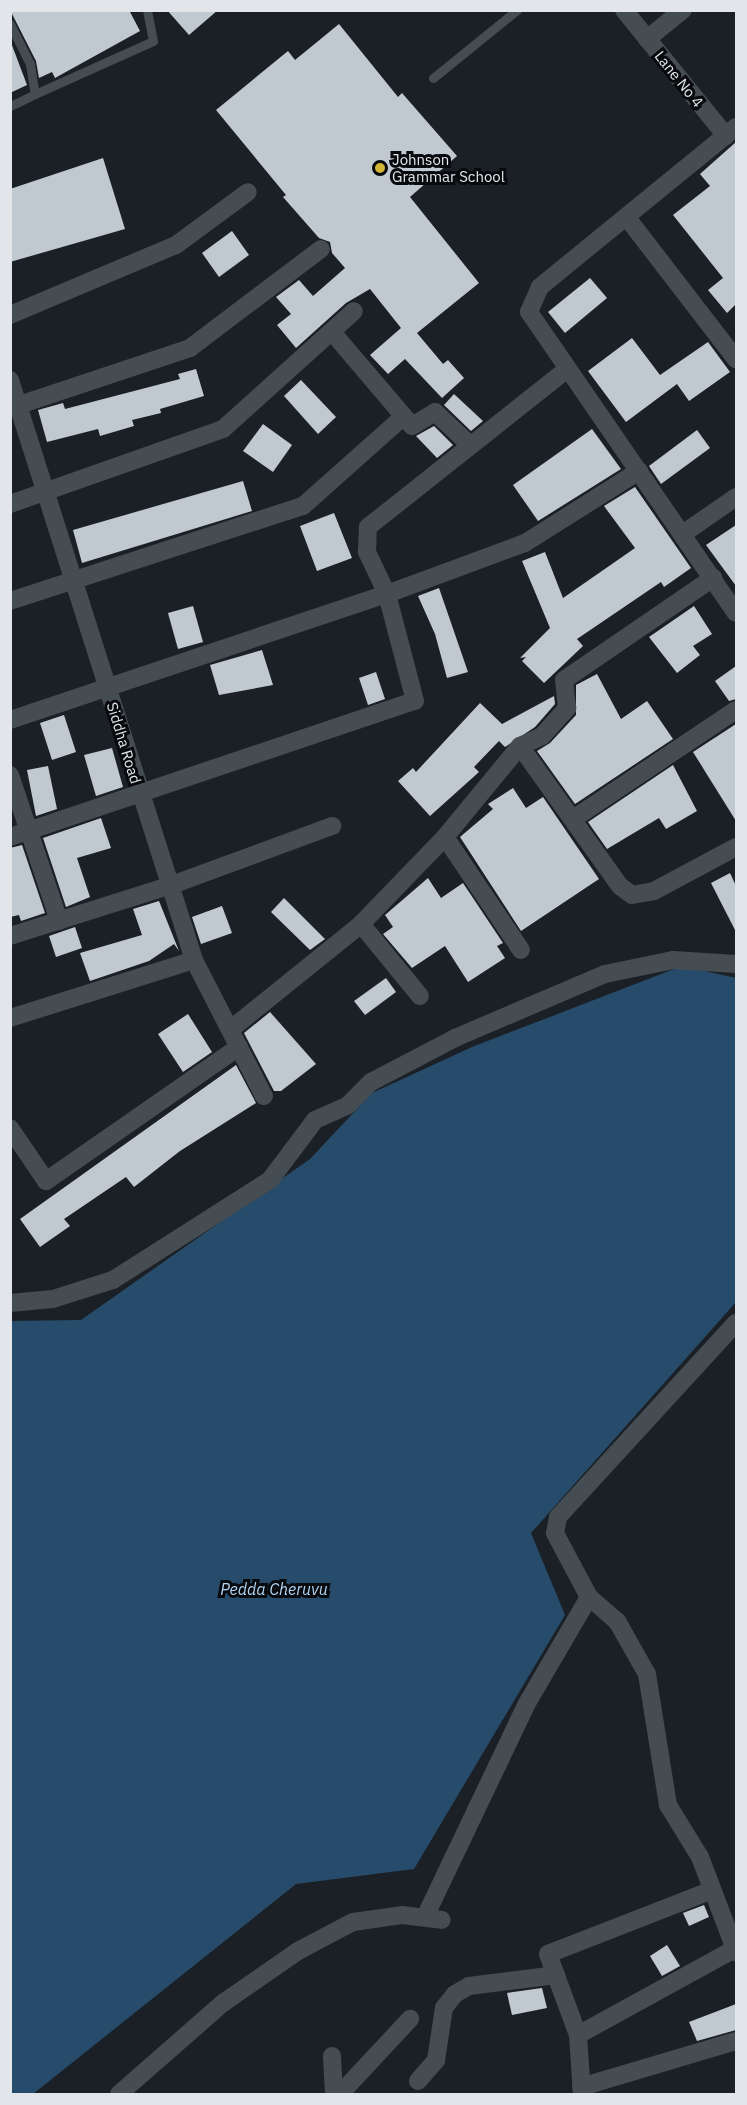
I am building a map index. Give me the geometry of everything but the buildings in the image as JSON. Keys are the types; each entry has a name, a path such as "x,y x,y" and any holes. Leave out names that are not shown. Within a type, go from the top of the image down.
{"street":[{"name":"Lane No 4","path":"624,10 647,39 733,133"},
{"path":"647,39 683,10"},
{"path":"733,133 540,287 530,301 534,321 684,533 736,613"},
{"path":"10,315 176,245 248,192"},
{"path":"628,219 736,359"},
{"path":"15,406 190,348 321,249"},
{"path":"10,504 44,495 223,429 354,311"},
{"path":"332,332 412,426 435,412 469,444"},
{"path":"10,837 140,796 415,701 387,594 367,552 368,526 469,444 567,369"},
{"name":"Siddha Road","path":"10,380 15,406 194,960 264,1096"},
{"path":"10,601 303,506 403,417"},
{"path":"10,720 387,594 525,543 639,471"},
{"path":"684,533 736,497"},
{"path":"231,1029 362,924 445,837 520,746 542,736 567,708 564,680 713,578"},
{"path":"573,819 736,710"},
{"path":"520,746 620,886 632,895 654,891 736,847"},
{"path":"10,775 59,921"},
{"path":"10,936 169,886 332,826"},
{"path":"445,837 521,950"},
{"path":"362,924 420,996"},
{"path":"10,1018 194,960"},
{"path":"10,1303 53,1299 113,1280 270,1179 315,1120 348,1105 370,1082 454,1038 605,974 673,960 736,964"},
{"path":"10,1128 46,1181 239,1047"},
{"path":"578,2035 736,1949 700,1857 668,1805 647,1674 617,1621 589,1597 555,1533 558,1517 736,1323"},
{"path":"119,2094 223,2002 298,1951 353,1922 402,1915 434,1918 526,1705 589,1597"},
{"path":"712,1890 548,1954 578,2035 582,2091 736,2041"},
{"path":"418,2081 436,2060 444,2008 454,1994 469,1986 556,1975"},
{"path":"340,2094 410,2019"},
{"path":"332,2056 334,2094"}],"lane":[{"path":"10,106 153,41 147,10"},
{"path":"433,78 517,10"},
{"path":"10,24 30,64 35,94"}],"water":[{"name":"Pedda Cheruvu","path":"682,966 736,978 736,1302 531,1533 565,1615 414,1869 296,1884 33,2094 10,2094 10,1321 81,1320 310,1159 372,1093 472,1047"}],"place":[{"name":"Johnson Grammar School","path":"380,168"}]}
